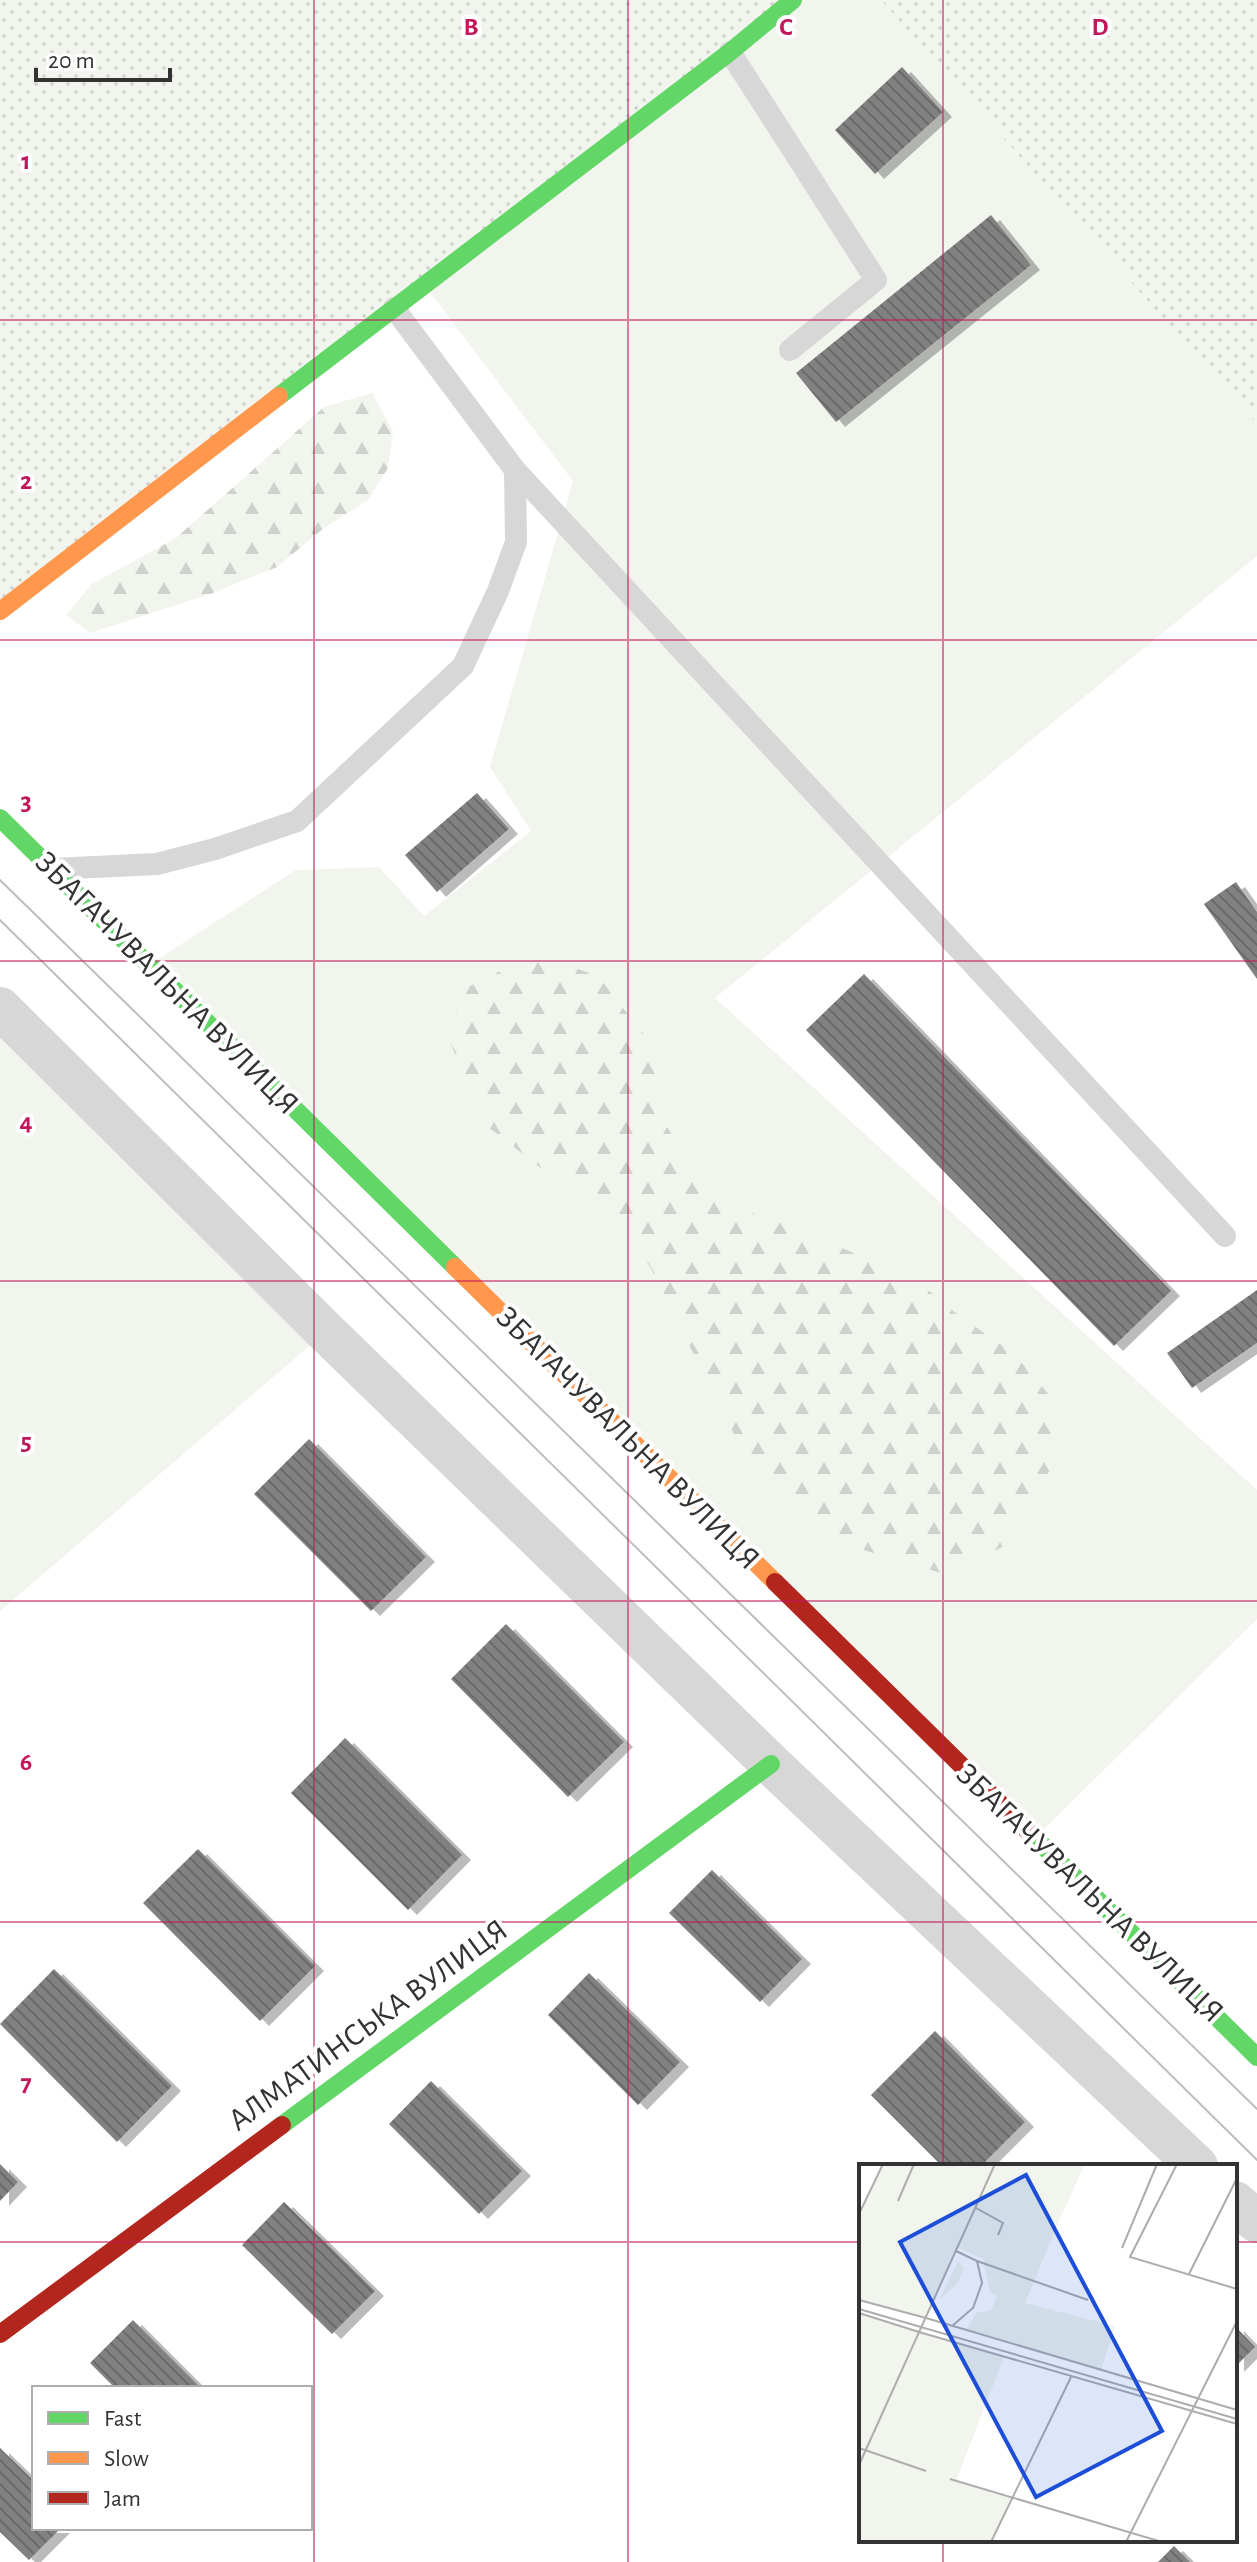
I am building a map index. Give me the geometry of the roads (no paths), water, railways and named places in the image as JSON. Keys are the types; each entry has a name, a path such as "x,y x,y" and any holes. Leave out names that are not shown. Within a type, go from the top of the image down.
{"street":[{"path":"0,611 730,52 793,0"},
{"name":"ЗБАГАЧУВАЛЬНА ВУЛИЦЯ","path":"0,818 1257,2057"},
{"path":"0,1008 337,1343 771,1764 1195,2164"},
{"name":"АЛМАТИНСЬКА ВУЛИЦЯ","path":"0,2334 771,1764"},
{"path":"1237,2204 1257,2222"}],"lane":[{"path":"730,52 876,280 790,350"},
{"path":"394,308 515,470 1225,1236"},
{"path":"52,869 157,864 215,849 297,821 463,666 498,591 516,542 515,470"}],"tram line":[{"path":"0,880 1257,2109"},
{"path":"0,920 1257,2160"}]}
